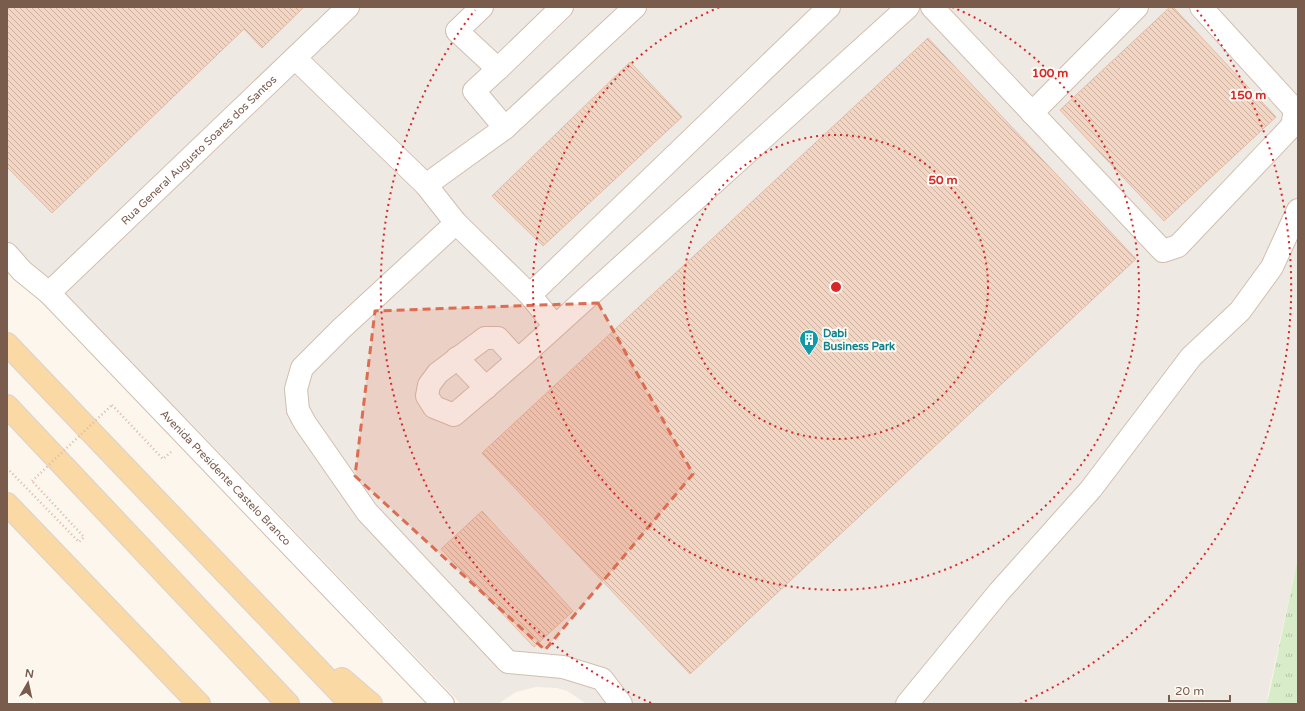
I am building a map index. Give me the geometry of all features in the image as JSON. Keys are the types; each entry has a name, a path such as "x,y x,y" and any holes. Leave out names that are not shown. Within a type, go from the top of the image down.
{"main road":[{"path":"7,344 351,704"},
{"path":"7,406 288,704"},
{"path":"7,504 199,704"},
{"path":"273,622 372,704"}],"street":[{"name":"Rua General Augusto Soares dos Santos","path":"49,293 348,7"},
{"path":"482,7 457,31 498,69"},
{"path":"505,128 474,91 562,7"},
{"path":"426,185 505,128 635,7"},
{"path":"530,294 829,7"},
{"path":"518,360 498,338 485,338 438,373 429,385 427,396 434,408 454,415 518,360 908,7"},
{"path":"932,7 1163,251 1178,246 1292,126 1296,112 1201,7"},
{"path":"1032,113 1137,7"},
{"path":"295,58 426,185 456,222 530,294 555,326"},
{"path":"907,704 998,592 1091,489 1191,357 1240,311 1272,267 1298,210"},
{"path":"456,222 342,328 302,368 296,389 298,410 305,423 367,512 508,662 563,668 602,680 621,704"},
{"name":"Avenida Presidente Castelo Branco","path":"7,254 22,271 49,293 443,704"},
{"path":"457,358 486,388"}],"path":[{"path":"7,468 79,542 84,537 32,481 112,405 163,459 171,452 166,446"}],"highlighted area":[{"path":"598,303 693,474 545,650 355,476 375,311"}],"shaded area":[{"path":"7,7 1298,7 1298,557 1266,704 587,704 567,691 557,688 536,687 516,692 498,704 461,704 189,421 22,271 7,255"}],"green space":[{"path":"1298,557 1298,704 1266,704 1269,695"}],"building":[{"path":"7,7 304,7 262,48 244,29 52,213 7,167"},
{"path":"1170,7 1173,7 1276,117 1164,221 1060,110"},
{"name":"Dabi Business Park","path":"928,38 1136,259 690,674 482,453"},
{"path":"630,62 682,117 543,246 492,196"},
{"path":"482,511 573,611 534,647 441,549"}],"place":[{"name":"Dabi Business Park","path":"809,356"}]}
